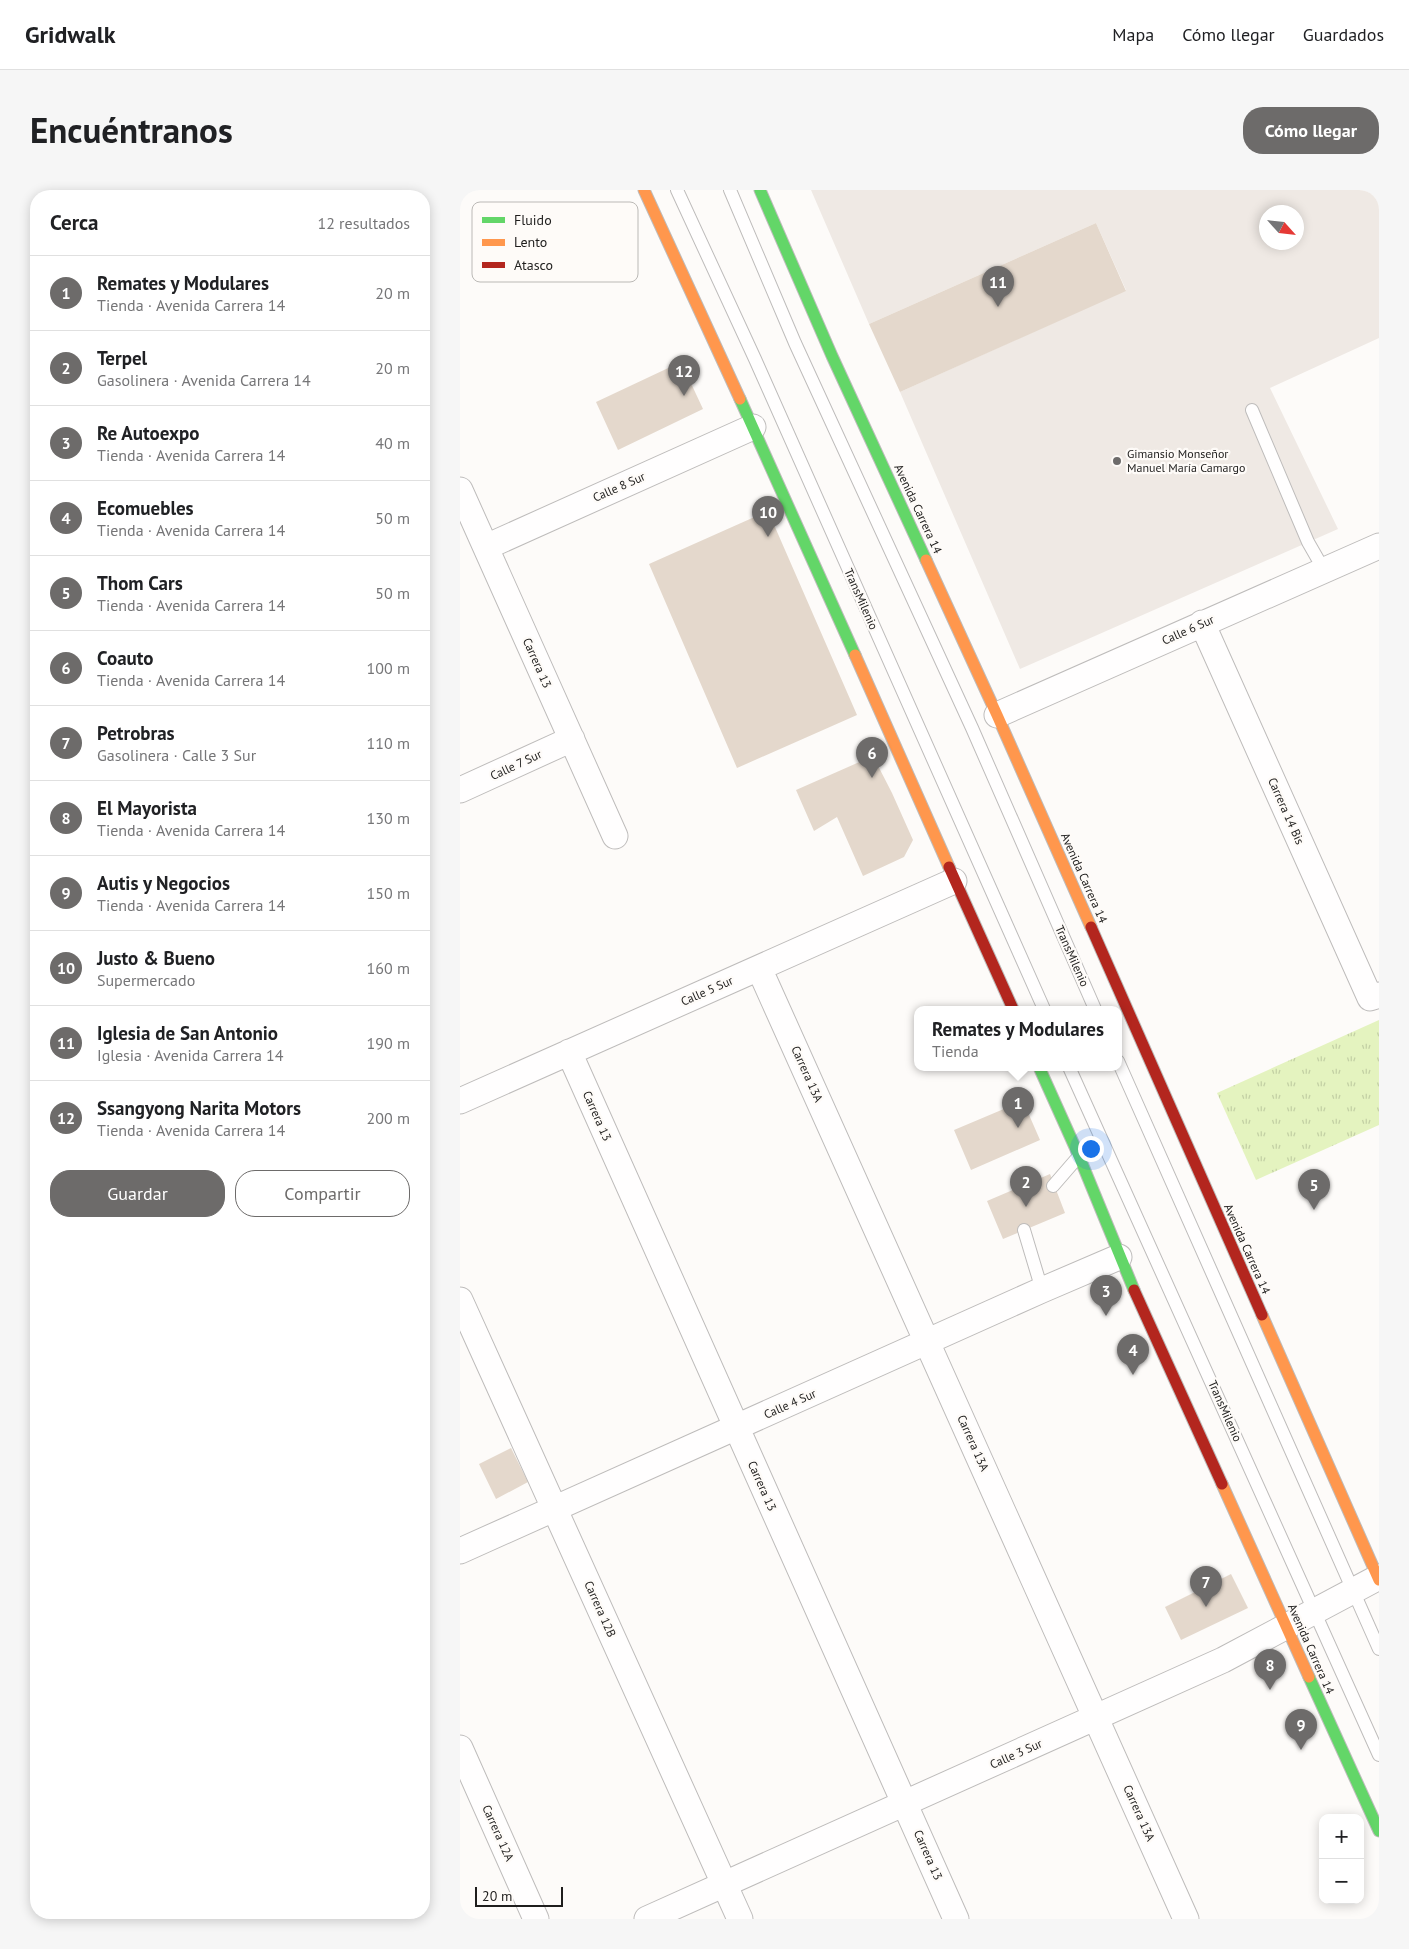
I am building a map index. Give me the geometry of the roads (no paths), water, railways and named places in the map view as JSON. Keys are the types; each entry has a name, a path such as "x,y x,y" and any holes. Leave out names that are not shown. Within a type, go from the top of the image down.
{"main road":[{"path":"644,190 753,427 1011,1006"},
{"name":"Avenida Carrera 14","path":"760,190 829,348 997,715 1379,1578"},
{"name":"Avenida Carrera 14","path":"1040,1071 1079,1156 1119,1257 1379,1831"}],"street":[{"name":"Calle 8 Sur","path":"486,547 753,427"},
{"name":"Carrera 13","path":"460,490 615,836"},
{"name":"Calle 6 Sur","path":"997,715 1379,546"},
{"name":"Carrera 14 Bis","path":"1202,623 1374,996"},
{"name":"Calle 7 Sur","path":"460,790 572,739"},
{"name":"Calle 5 Sur","path":"460,1101 954,881"},
{"name":"Carrera 13A","path":"759,968 1186,1919"},
{"name":"Carrera 13","path":"568,1052 956,1919"},
{"name":"Calle 4 Sur","path":"460,1551 1119,1257"},
{"name":"Carrera 12B","path":"460,1300 740,1919"},
{"name":"Calle 3 Sur","path":"647,1919 1223,1660 1379,1578"},
{"name":"Carrera 12A","path":"460,1748 536,1919"}],"lane":[{"name":"TransMilenio","path":"677,190 755,359 1043,1006"},
{"name":"TransMilenio","path":"730,190 799,351 972,728 1094,1006"},
{"path":"1252,410 1308,542 1324,570"},
{"path":"1122,1070 1352,1592 1379,1649"},
{"name":"TransMilenio","path":"1071,1071 1379,1755"},
{"path":"1053,1186 1079,1156"},
{"path":"1024,1230 1042,1290"}],"place":[{"name":"Iglesia de San Antonio","path":"998,307"},
{"name":"Ssangyong Narita Motors","path":"684,396"},
{"name":"Gimansio Monseñor Manuel María Camargo","path":"1117,461"},
{"name":"Justo & Bueno","path":"768,537"},
{"name":"Coauto","path":"872,778"},
{"name":"Remates y Modulares","path":"1018,1128"},
{"name":"Terpel","path":"1026,1207"},
{"name":"Thom Cars","path":"1314,1210"},
{"name":"Re Autoexpo","path":"1106,1316"},
{"name":"Ecomuebles","path":"1133,1375"},
{"name":"Petrobras","path":"1206,1607"},
{"name":"El Mayorista","path":"1270,1690"},
{"name":"Autis y Negocios","path":"1301,1750"}]}
